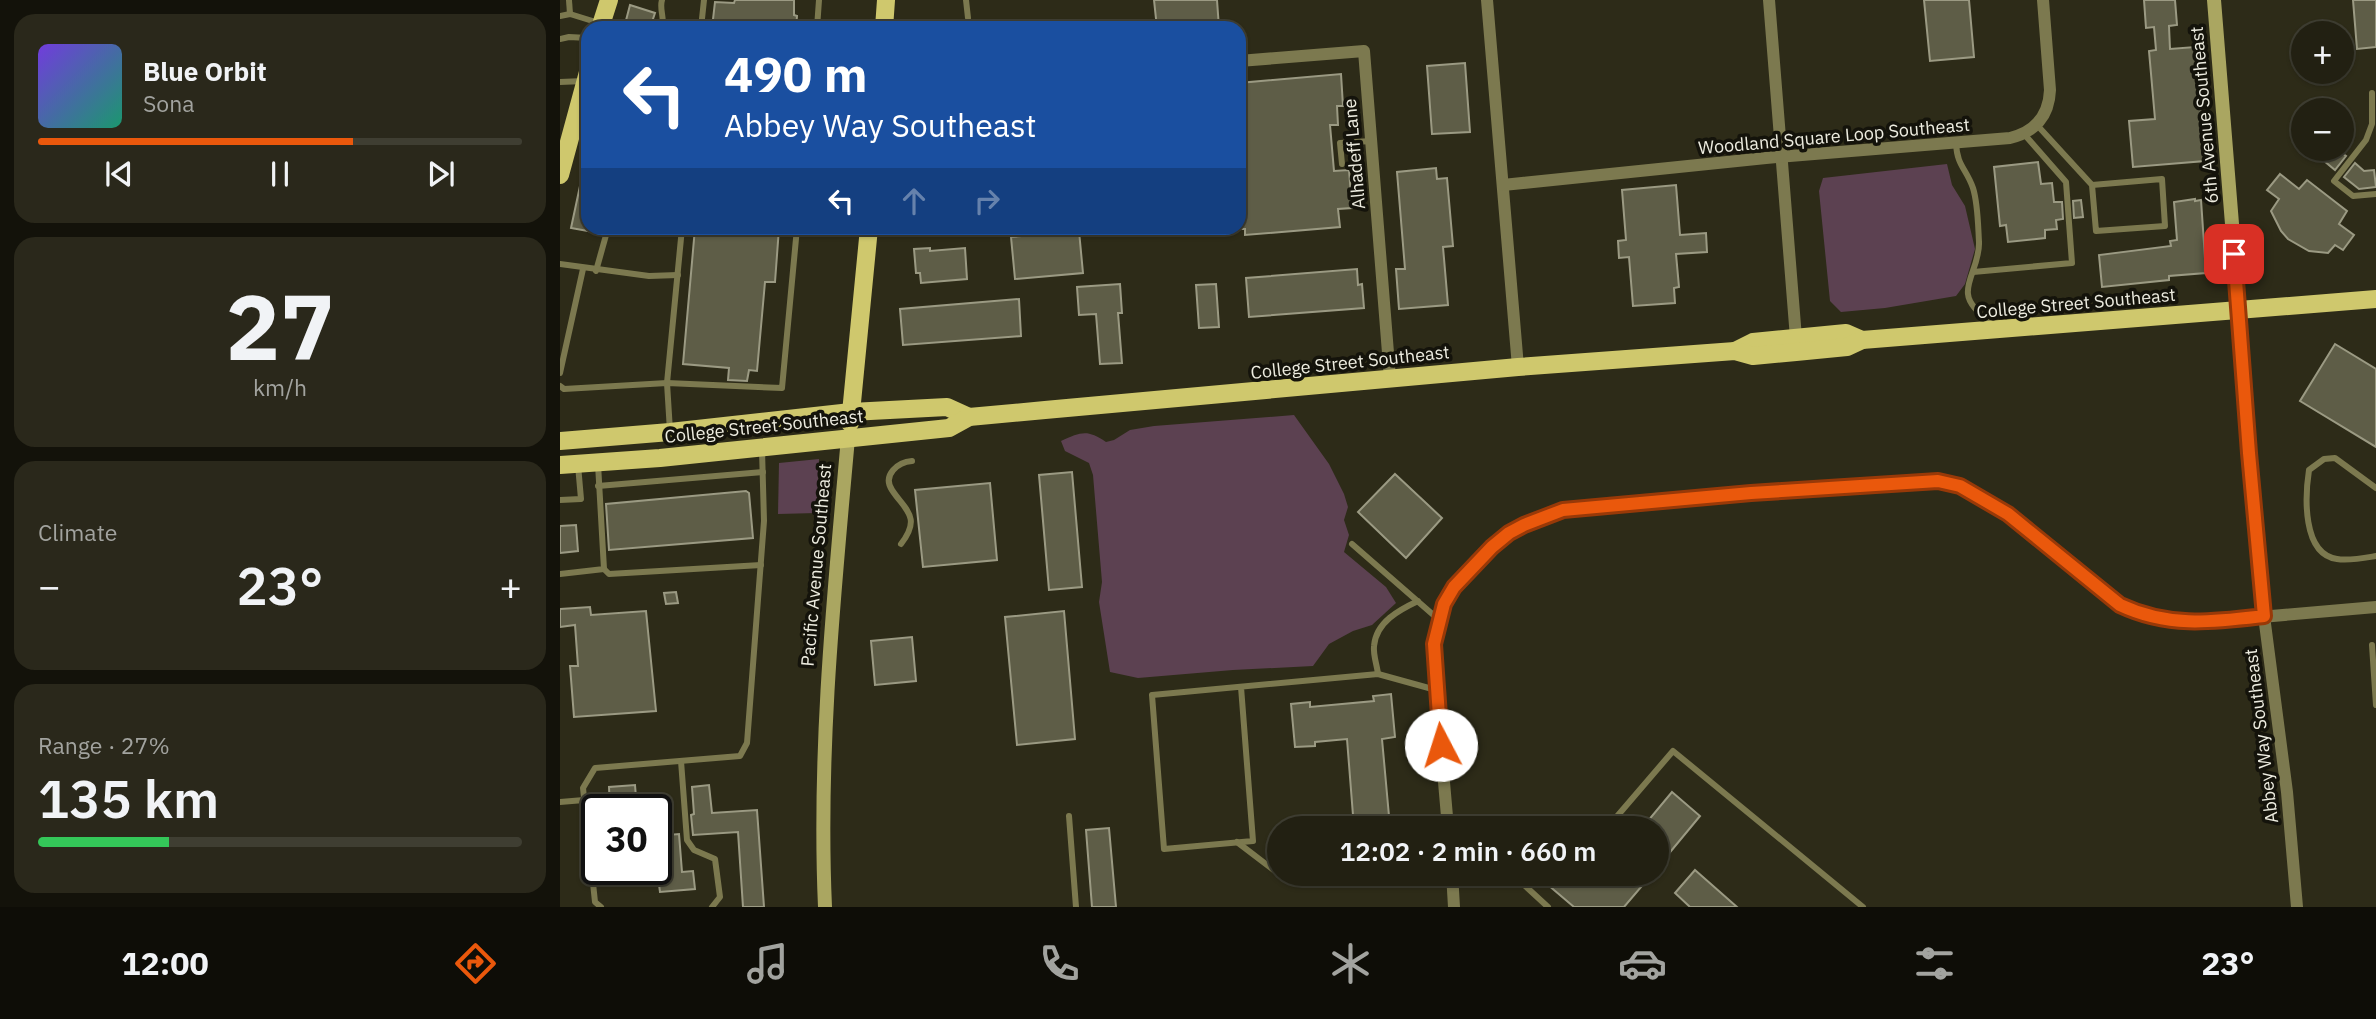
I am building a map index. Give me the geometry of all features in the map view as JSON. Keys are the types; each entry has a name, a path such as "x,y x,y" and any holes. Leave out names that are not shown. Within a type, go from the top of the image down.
{"main road":[{"path":"603,21 609,0"},
{"path":"884,21 886,0"},
{"name":"6th Avenue Southeast","path":"2214,0 2239,311"},
{"path":"560,175 564,144 581,94"},
{"name":"Pacific Avenue Southeast","path":"825,907 823,761 829,648 868,235"},
{"name":"College Street Southeast","path":"569,465 948,428 969,417 1390,378 1735,351 1753,356 1847,347 1863,340 2376,299"},
{"name":"College Street Southeast","path":"1735,351 1753,342 1796,338 1846,334 1863,340"},
{"name":"College Street Southeast","path":"560,441 851,412 947,407 969,417"}],"street":[{"path":"1487,0 1518,367"},
{"path":"1769,0 1796,338"},
{"path":"2037,125 2050,104 2043,0"},
{"name":"Alhadeff Lane","path":"1246,61 1364,51 1390,378"},
{"name":"Woodland Square Loop Southeast","path":"1503,186 1783,157 1956,143 2024,134 2037,125"},
{"name":"Abbey Way Southeast","path":"2239,311 2264,616 2287,792 2297,907"},
{"path":"1447,816 1434,644 1444,604 1454,587 1509,533 1563,510 1751,493 1938,481 1960,486 2008,514 2120,605 2153,619 2191,623 2376,607"},
{"path":"1453,886 1454,907"}],"lane":[{"path":"569,0 570,14"},
{"path":"662,0 660,5 664,21"},
{"path":"702,21 704,0"},
{"path":"818,21 819,0"},
{"path":"966,0 968,18"},
{"path":"560,16 570,14 588,21"},
{"path":"560,39 581,38"},
{"path":"560,82 581,77"},
{"path":"2372,93 2372,124 2365,140 2334,181 2353,196 2376,194"},
{"path":"2037,125 2092,185 2096,231 2165,226 2162,179 2092,185"},
{"path":"1973,272 2072,262 2066,182 2024,134"},
{"path":"1342,164 1340,143 1371,141"},
{"path":"1956,143 1957,157 1969,179 1975,199 1979,255 1967,292 1969,300 1999,330"},
{"path":"596,271 606,235"},
{"path":"670,432 667,383 681,235"},
{"path":"560,386 565,389 667,383 782,388 796,235"},
{"path":"560,264 596,271 649,276 678,275"},
{"path":"560,373 583,269"},
{"path":"584,794 583,788 595,768 740,756 747,743 764,521 762,448"},
{"path":"2376,488 2335,458 2324,459 2309,470 2306,490 2308,524 2320,551 2336,559 2376,556"},
{"path":"901,544 910,528 909,513 889,481 898,464 912,461"},
{"path":"598,463 604,569 609,574 761,565"},
{"path":"560,500 580,499 569,465"},
{"path":"598,485 763,472"},
{"path":"1352,544 1439,620"},
{"path":"560,574 604,569"},
{"path":"1378,674 1374,646 1381,626 1400,609 1418,601"},
{"path":"2372,645 2376,705"},
{"path":"1241,687 1253,841 1164,849 1152,695 1378,674 1436,690"},
{"path":"1616,816 1673,751 1863,907"},
{"path":"681,761 687,840 694,850 715,859 720,897 712,907"},
{"path":"560,802 581,800"},
{"path":"1069,817 1076,907"},
{"path":"1237,842 1267,865"},
{"path":"594,885 596,902 601,907"},
{"path":"1525,886 1548,907"}],"shaded area":[{"path":"1947,164 1952,185 1965,206 1975,249 1965,284 1956,296 1885,308 1841,312 1830,301 1819,191 1823,178"},
{"path":"1294,415 1329,464 1344,494 1348,507 1344,520 1349,535 1344,552 1386,587 1396,603 1372,625 1353,631 1329,644 1313,666 1138,678 1110,672 1099,602 1102,582 1093,475 1089,463 1065,451 1061,441 1084,433 1106,442 1130,430 1154,426"},
{"path":"819,459 817,513 778,514 779,463"}],"building":[{"path":"735,0 794,0 797,21 713,21 715,2 734,3"},
{"path":"1154,0 1217,0 1218,21 1156,21"},
{"path":"1924,0 1969,0 1974,57 1930,61"},
{"path":"2144,0 2175,0 2177,25 2169,26 2170,49 2195,47 2205,161 2133,167 2129,121 2155,119 2149,51 2156,50 2154,27 2146,28"},
{"path":"2353,0 2376,0 2376,47 2357,49"},
{"path":"630,5 655,13 652,21 626,21"},
{"path":"1465,63 1470,132 1432,134 1427,66"},
{"path":"1341,74 1343,106 1337,106 1338,125 1330,125 1334,171 1349,170 1352,208 1338,209 1340,227 1246,235 1246,82"},
{"path":"2324,161 2342,161 2335,170"},
{"path":"2038,162 2041,184 2052,183 2054,202 2062,202 2063,219 2056,220 2057,229 2045,230 2045,238 2008,242 2006,225 2000,226 1994,167"},
{"path":"2355,163 2364,171 2374,170 2376,187 2359,189 2344,177"},
{"path":"1436,168 1437,179 1447,178 1453,246 1443,247 1448,305 1399,309 1396,269 1405,269 1397,172"},
{"path":"2280,174 2299,189 2307,180 2347,211 2339,224 2354,235 2343,250 2335,245 2328,253 2309,251 2288,239 2281,231 2271,211 2279,199 2267,190"},
{"path":"581,181 581,230 571,228"},
{"path":"1676,185 1680,235 1706,233 1707,252 1676,254 1679,287 1674,288 1675,303 1633,306 1629,257 1619,258 1618,241 1626,240 1622,190"},
{"path":"2081,200 2083,217 2074,218 2073,201"},
{"path":"2201,200 2206,273 2102,287 2099,255 2171,246 2170,241 2177,240 2174,202"},
{"path":"694,235 778,235 775,282 765,282 757,371 749,370 747,381 728,380 729,368 683,364"},
{"path":"1079,235 1083,273 1015,279 1011,237"},
{"path":"930,248 930,251 965,248 967,279 921,283 920,273 916,273 914,249"},
{"path":"1357,269 1358,285 1362,284 1364,308 1249,317 1246,278"},
{"path":"1120,284 1122,313 1118,313 1122,363 1100,364 1096,314 1079,315 1077,287"},
{"path":"1216,284 1219,327 1199,328 1196,285"},
{"path":"1019,299 1021,336 903,345 900,309"},
{"path":"2335,344 2376,369 2376,447 2300,401"},
{"path":"1072,472 1082,587 1049,590 1039,475"},
{"path":"1395,474 1442,518 1406,558 1358,512"},
{"path":"990,483 997,560 923,567 915,490"},
{"path":"746,491 749,493 753,538 609,550 606,504"},
{"path":"576,525 578,551 560,553 560,526"},
{"path":"676,592 678,603 666,604 664,593"},
{"path":"590,607 591,615 646,611 656,711 574,717 570,666 578,666 575,625 560,627 560,609"},
{"path":"1064,611 1075,739 1017,745 1005,617"},
{"path":"912,637 916,681 875,685 871,641"},
{"path":"1391,694 1395,737 1382,739 1389,816 1353,816 1347,739 1295,747 1291,704 1310,702 1310,707 1374,701 1373,696"},
{"path":"635,785 636,794 609,794 609,787"},
{"path":"709,785 712,813 757,810 764,907 743,907 738,832 693,835 692,787"},
{"path":"1672,792 1700,816 1669,853 1669,816 1652,816"},
{"path":"1109,828 1116,907 1092,907 1086,830"},
{"path":"679,834 682,872 693,871 695,889 660,892 659,885 672,885 672,835"},
{"path":"1695,870 1737,907 1690,907 1675,893"},
{"path":"1549,886 1642,886 1624,907 1574,907"}],"route":[{"path":"1441,745 1434,644 1444,604 1454,587 1509,533 1563,510 1751,493 1938,481 1960,486 2008,514 2120,605 2138,614 2153,619 2191,623 2264,616 2234,254"}]}
